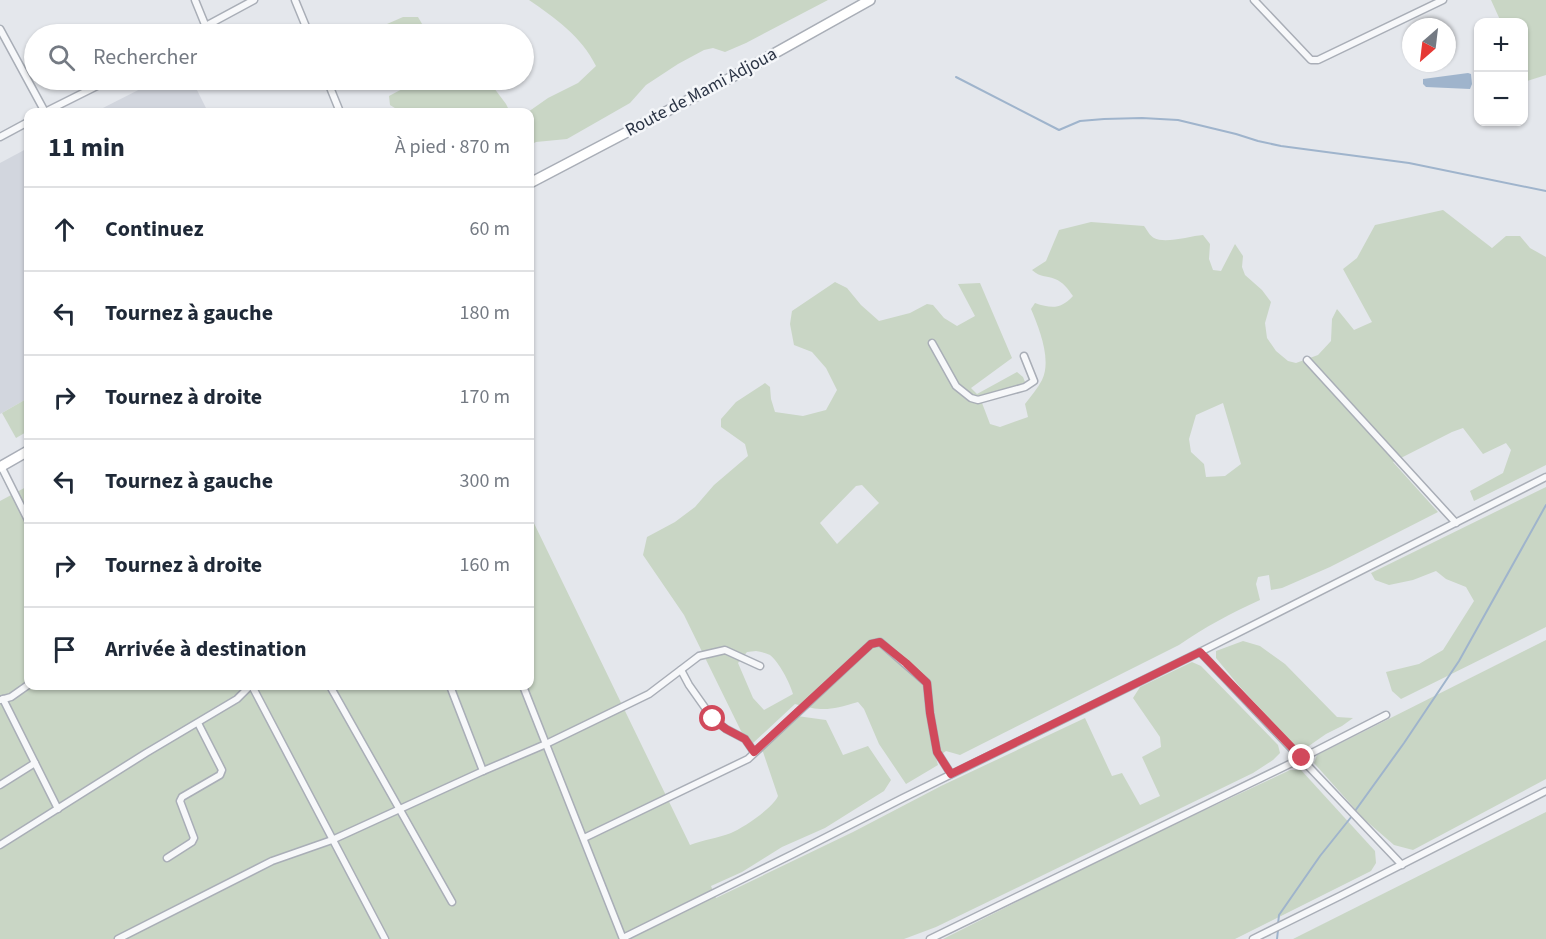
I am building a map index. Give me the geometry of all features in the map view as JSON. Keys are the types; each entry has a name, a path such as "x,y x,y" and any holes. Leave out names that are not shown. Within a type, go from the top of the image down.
{"street":[{"path":"195,0 205,24"},
{"path":"211,24 254,0"},
{"path":"295,0 305,24"},
{"name":"Route de Mami Adjoua","path":"534,181 734,76 870,0"},
{"path":"1254,0 1311,60 1318,60 1443,0"},
{"path":"0,29 24,73"},
{"path":"33,90 43,108"},
{"path":"53,108 89,90"},
{"path":"331,90 338,108"},
{"path":"0,137 24,124"},
{"path":"932,343 956,386 970,398 978,400 1025,387 1034,381 1024,356"},
{"path":"1307,360 1456,522"},
{"path":"24,453 1,467 24,512"},
{"path":"525,690 623,938 1200,652 1546,477"},
{"path":"584,838 747,759 871,644 880,642 927,683 937,752 951,774"},
{"path":"118,939 272,861 332,840 546,744 649,694 699,656 725,650 760,666"},
{"path":"1200,652 1402,865"},
{"path":"681,670 713,719 745,739 754,752"},
{"path":"24,688 2,700 58,808"},
{"path":"0,845 237,699 247,690"},
{"path":"253,690 385,939"},
{"path":"332,690 452,902"},
{"path":"452,690 483,771"},
{"path":"930,939 1386,715"},
{"path":"167,858 192,842 194,838 180,801 182,797 220,775 222,770 198,723"},
{"path":"0,785 35,763"},
{"path":"1253,939 1546,791"}],"shaded area":[{"path":"138,90 197,90 206,108 103,108"},
{"path":"24,150 24,400 0,414 0,163"}],"green space":[{"path":"529,0 828,0 725,52 713,48 704,50 646,85 630,103 567,139 534,143 534,108 578,83 596,66 583,46 557,21"},
{"path":"1491,0 1546,0 1546,75 1528,81 1528,18 1499,18"},
{"path":"403,17 418,17 422,24 387,24"},
{"path":"400,90 496,90 508,108 395,108 390,105 389,96"},
{"path":"1443,210 1492,248 1506,236 1520,236 1530,248 1546,257 1546,465 1474,501 1470,491 1503,473 1511,450 1506,443 1483,454 1463,428 1452,432 1393,462 1438,512 1330,567 1282,588 1271,590 1269,575 1258,577 1256,584 1260,600 1218,621 1179,645 960,755 946,751 936,758 938,765 906,784 879,744 864,709 858,702 827,709 795,704 752,744 741,731 684,615 643,555 647,537 675,522 695,507 714,485 748,456 745,444 721,427 721,419 736,402 765,383 770,387 775,412 803,416 826,410 837,390 826,368 812,352 794,345 790,324 792,311 835,282 847,288 879,321 910,313 927,304 933,305 944,318 957,326 975,316 958,284 980,283 1012,358 971,388 977,394 1017,372 1025,382 1022,386 982,403 990,424 1000,427 1028,417 1025,404 1045,372 1043,344 1031,309 1035,303 1051,307 1060,306 1073,296 1060,282 1032,270 1046,261 1059,230 1091,222 1144,226 1151,236 1159,240 1203,235 1210,244 1209,259 1213,270 1221,271 1235,244 1243,256 1242,267 1245,275 1262,290 1271,302 1265,323 1267,338 1276,351 1288,361 1296,363 1318,355 1331,341 1332,319 1337,309 1354,330 1372,322 1343,269 1357,258 1375,225","holes":["1223,403 1241,464 1225,476 1206,477 1204,464 1191,452 1189,439 1196,415","862,485 879,503 837,544 820,523 856,486","756,651 770,655 784,673 793,694 764,710 753,698 738,663 747,652"]},
{"path":"24,400 24,433 16,438 2,413"},
{"path":"1546,487 1546,627 1401,699 1392,691 1386,672 1419,664 1443,650 1474,601 1466,587 1446,579 1436,571 1413,580 1389,585 1375,580 1371,573"},
{"path":"24,488 24,690 534,690 534,523 690,845 736,830 757,817 775,801 778,796 762,749 797,716 826,720 843,755 868,746 891,780 884,791 825,828 782,847 742,872 711,886 716,898 853,832 941,786 1085,718 1112,776 1122,773 1140,805 1160,796 1142,757 1161,747 1160,737 1133,698 1140,687 1192,662 1201,666 1278,745 1280,753 1253,773 936,927 904,939 0,939 0,501"},
{"path":"1546,640 1546,779 1413,850 1394,845 1364,819 1314,763 1317,755"},
{"path":"1243,641 1260,646 1285,664 1337,717 1353,718 1303,750 1295,746 1216,658 1216,651"},
{"path":"1290,770 1301,770 1375,851 1376,863 1371,871 1235,939 943,939 1126,847"},
{"path":"1546,812 1546,939 1293,939"}],"water":[{"path":"1471,74 1470,89 1426,87 1423,84 1423,79"}],"waterway":[{"path":"956,77 1059,130 1080,121 1142,118 1178,120 1281,146 1409,163 1546,191"},
{"path":"1355,811 1459,661 1546,505"},
{"path":"1278,924 1279,915 1320,856 1352,816"},
{"path":"1277,939 1278,930"}],"route":[{"path":"713,719 745,739 754,752 871,644 880,642 927,683 937,752 951,774 1200,652 1302,758"}]}
